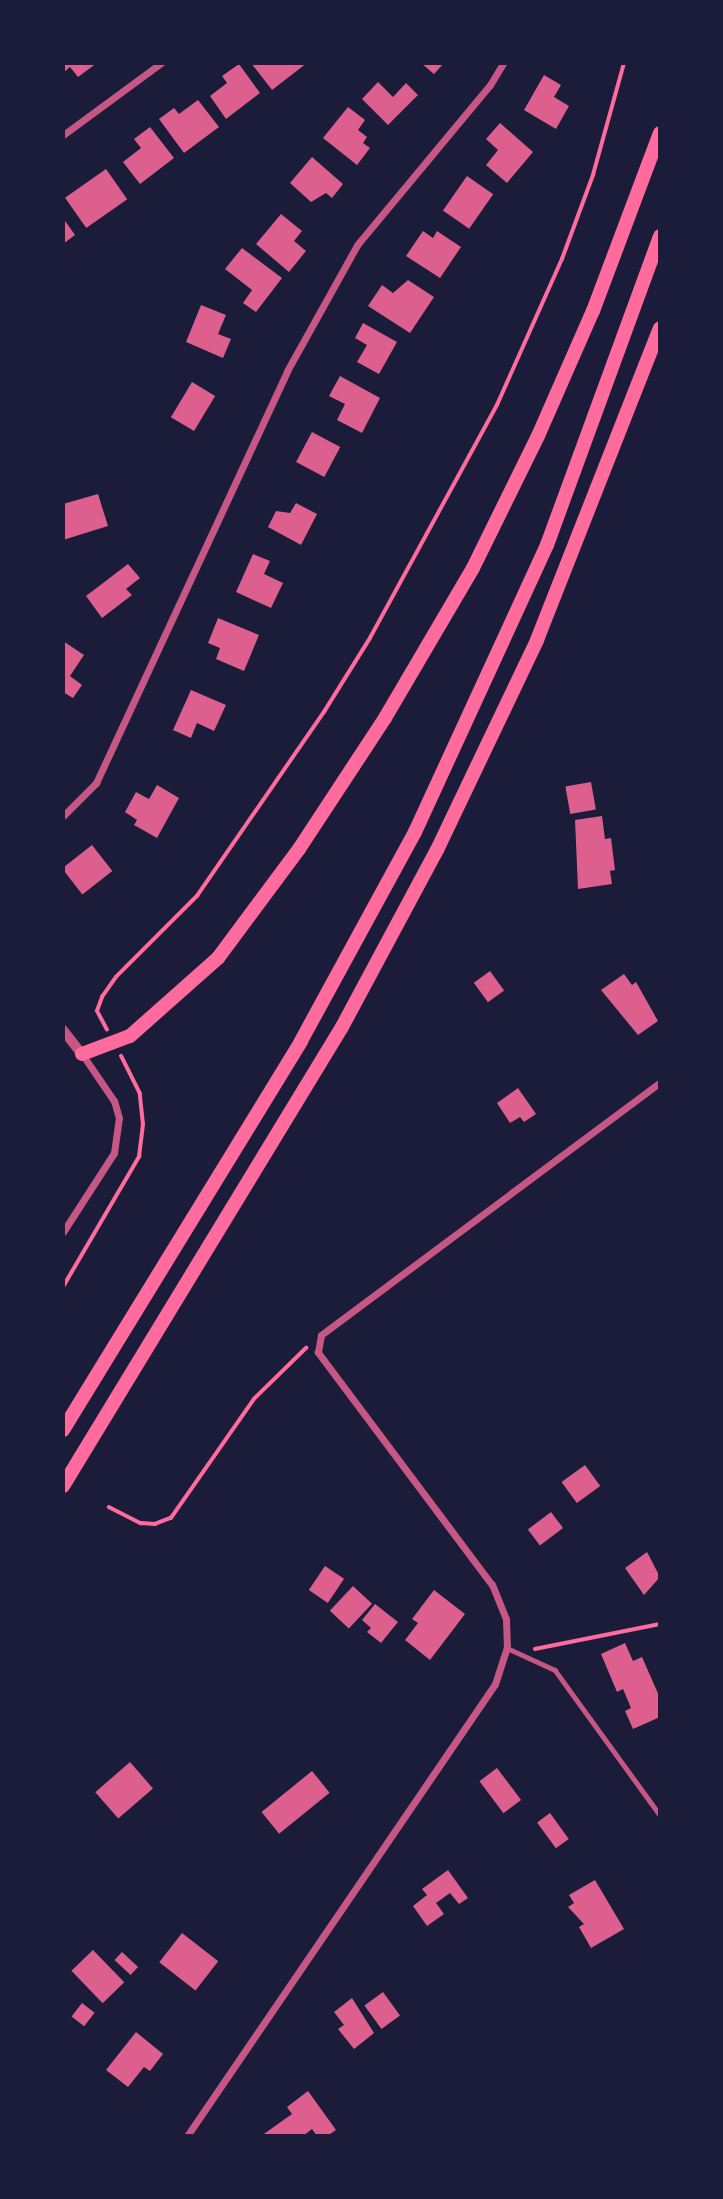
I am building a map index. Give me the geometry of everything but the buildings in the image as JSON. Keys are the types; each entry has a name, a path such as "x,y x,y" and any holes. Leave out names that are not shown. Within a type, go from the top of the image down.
{"highway":[{"path":"82,1054 115,1045 177,999 237,936 416,669 473,568 538,436 593,311 660,133"},
{"path":"63,1430 301,1041 421,820 547,545 660,236"},
{"path":"63,1486 342,1027 437,850 537,640 660,328"}],"street":[{"path":"63,135 161,63"},
{"path":"63,816 96,783 287,371 357,245 490,85 503,63"},
{"path":"63,1031 114,1101 119,1118 114,1153 63,1232"},
{"path":"187,2136 495,1684 507,1648 506,1619 492,1585 318,1352 321,1335 660,1082"}],"lane":[{"path":"507,1648 555,1670 660,1815"}],"path":[{"path":"63,1287 139,1157 143,1125 140,1094 97,1011 102,997 116,977 197,896 253,817 370,638 497,405 571,235 624,63"},
{"path":"109,1507 141,1523 155,1524 171,1518 254,1399 321,1335"},
{"path":"507,1648 533,1649 660,1624"}]}
